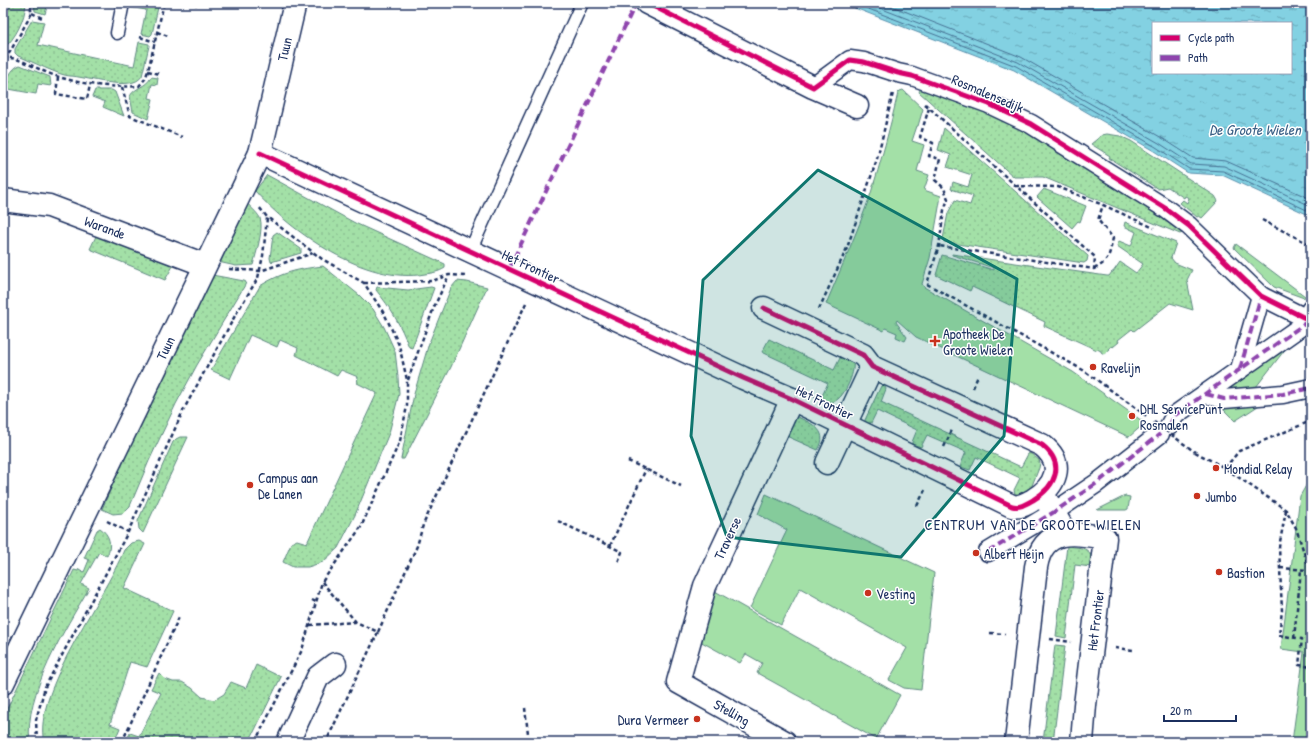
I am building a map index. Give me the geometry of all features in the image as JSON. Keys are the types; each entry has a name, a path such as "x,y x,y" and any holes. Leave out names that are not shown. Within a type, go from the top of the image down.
{"street":[{"name":"Tuun","path":"4,676 260,153 295,3"},
{"path":"647,3 813,86 857,106"},
{"name":"Rosmalensedijk","path":"813,86 850,60 864,62 912,76 989,104 1031,124 1165,208 1189,226 1261,296 1309,316"},
{"name":"Het Frontier","path":"260,153 743,378 792,399 1016,507 1049,503 1097,483 1175,416 1303,324 1309,316"},
{"name":"Warande","path":"3,200 49,206 205,265"},
{"path":"1240,369 1261,296"},
{"name":"Het Frontier","path":"764,308 863,355 872,367 1035,441 1046,449 1054,460 1056,468 1053,480 1048,489 1049,503"},
{"name":"Het Frontier","path":"827,463 872,367"},
{"path":"1206,394 1224,399 1283,394 1311,388"},
{"name":"Traverse","path":"678,682 705,586 792,399"},
{"name":"Het Frontier","path":"988,552 1049,503"},
{"path":"1049,503 1066,534"},
{"name":"Het Frontier","path":"1016,742 1037,561 1044,545 1058,536 1078,533 1105,538 1082,742"},
{"path":"288,742 318,677 335,664"},
{"name":"Stelling","path":"678,682 785,742"}],"lane":[{"path":"116,33 123,3"},
{"path":"470,251 582,3"}],"path":[{"path":"3,74 7,57 32,13 29,3"},
{"path":"3,57 7,57 58,77 90,85 122,87 139,86 148,71 164,3"},
{"path":"188,3 201,5"},
{"path":"32,13 42,18"},
{"path":"157,32 168,36"},
{"path":"140,37 155,42"},
{"path":"148,71 159,74"},
{"path":"809,330 846,248 877,159 898,73"},
{"path":"58,77 56,94 87,99 90,85"},
{"path":"122,87 130,116 182,137"},
{"path":"3,90 8,91"},
{"path":"1094,269 1095,257 929,108 920,137 933,143 929,156 940,159 935,180 944,188 948,199 944,210 939,246 927,284 1083,370 1195,452 1225,468 1286,510 1296,528 1310,572"},
{"path":"1015,186 1058,187 1159,230"},
{"path":"243,187 267,217 313,253 364,283 385,315 399,345 407,380 406,406 400,441 361,527 322,582 302,650 255,742"},
{"path":"939,246 1094,269 1105,263 1109,255 1113,238 1098,220 1102,205"},
{"path":"37,742 36,720 45,686 128,532 184,409 236,314 258,278 263,256 267,217"},
{"path":"1262,220 1311,245"},
{"path":"205,265 217,269 260,271 313,253"},
{"path":"364,283 432,281 449,275 469,276"},
{"path":"407,380 434,307 449,275"},
{"path":"378,632 417,546 423,525 536,281"},
{"path":"935,468 962,409"},
{"path":"1225,468 1239,451 1311,421"},
{"path":"628,461 681,486"},
{"path":"610,546 646,469"},
{"path":"1286,510 1279,547 1282,611 1279,635 1302,639 1299,665 1311,667"},
{"path":"558,521 622,552 618,562"},
{"path":"1280,568 1310,572"},
{"path":"1294,638 1301,570"},
{"path":"312,600 316,602"},
{"path":"122,742 180,615"},
{"path":"310,625 356,622"},
{"path":"1310,741 1309,721 1311,706"},
{"path":"525,708 529,742"}],"highlighted area":[{"path":"818,170 1017,279 1004,436 901,557 727,537 691,436 703,280"}],"green space":[{"path":"3,3 26,3 22,22 16,34 3,49"},
{"path":"34,3 48,3 45,14 35,11"},
{"path":"130,3 159,3 152,34 150,36 141,34 146,10 129,7"},
{"path":"32,20 44,22 38,45 134,66 139,42 149,44 142,76 137,81 128,83 108,82 77,77 52,71 18,56 15,53 15,49"},
{"path":"20,65 50,77 51,86 38,84 36,94 3,88 12,71"},
{"path":"151,77 158,78 157,85 152,84 149,98 153,99 148,119 133,112 130,96 147,83"},
{"path":"922,86 1021,127 1169,218 1182,233 1180,234 1043,177 1014,177 919,92"},
{"path":"95,90 112,90 115,92 124,116 103,107 105,102 92,97"},
{"path":"903,90 923,109 912,141 924,145 917,171 929,175 924,190 941,196 930,258 922,284 924,287 1073,372 1145,423 1129,437 916,337 897,320 896,322 907,337 905,341 896,337 897,333 885,328 884,331 826,304 870,196 898,93"},
{"path":"3,93 8,94 3,124"},
{"path":"944,128 1088,256 1087,261 1084,263 944,242 943,239 948,213 955,200 970,205 973,196 951,189 953,182 968,187 972,175 947,167 951,155 938,150"},
{"path":"1107,134 1120,136 1131,141 1215,196 1218,201 1202,218 1199,216 1197,217 1180,203 1183,200 1187,203 1189,198 1185,196 1184,198 1168,187 1158,189 1109,158 1110,156 1091,144 1102,135"},
{"path":"267,175 355,223 445,264 445,268 425,274 402,275 379,272 355,264 332,252 309,239 271,207 255,191"},
{"path":"1044,189 1086,206 1080,222 1078,221 1072,228 1038,198 1037,197"},
{"path":"245,201 259,216 261,223 259,242 253,265 236,266 218,262"},
{"path":"1125,222 1176,243 1171,258 1175,263 1192,270 1187,280 1193,310 1170,303 1134,331 1132,329 1104,354 1097,349 1044,326 1045,322 972,287 970,291 936,275 942,255 994,270 994,268 952,254 1107,276 1113,272 1120,262 1136,273 1143,264 1117,246 1119,241 1131,246 1136,232 1124,226"},
{"path":"277,232 301,249 301,253 271,262 270,258 273,235"},
{"path":"97,234 173,266 165,280 90,249"},
{"path":"1236,244 1305,296 1304,298 1274,287 1234,248"},
{"path":"323,266 359,295 373,309 384,327 395,351 399,394 389,433 355,515 338,548 323,562 308,567 293,567 283,562 291,543 297,540 307,543 377,393 357,383 358,377 341,370 337,376 296,355 298,348 280,340 277,347 250,335 230,379 211,370 260,286 276,277 291,272"},
{"path":"212,275 246,282 176,404 130,506 123,513 113,514 102,509 148,405"},
{"path":"457,281 487,287 451,367 404,459 401,459 414,394 429,343 451,288"},
{"path":"377,287 408,290 431,287 434,288 412,348 409,347 395,317 376,290"},
{"path":"769,339 834,370 840,358 842,357 848,359 853,363 853,369 844,392 833,402 827,401 822,396 828,383 762,352"},
{"path":"1287,347 1256,387 1226,390"},
{"path":"884,385 886,389 881,402 1021,467 1030,453 1039,460 1040,463 1031,488 1021,495 1015,494 1014,490 1020,478 976,457 970,470 961,467 966,452 927,435 921,447 912,444 917,430 877,411 871,423 866,424 865,420 881,386"},
{"path":"1261,404 1235,421 1220,406"},
{"path":"793,415 816,427 820,432 822,437 818,450 784,435"},
{"path":"180,437 188,437 143,533 139,529 138,521 173,442"},
{"path":"1311,477 1311,742 1292,742 1304,652 1281,649 1300,496"},
{"path":"766,494 934,573 921,690 904,688 889,680 907,648 800,588 781,625 750,608 787,530 758,514"},
{"path":"1125,496 1130,497 1128,509 1126,510 1097,510"},
{"path":"100,528 108,537 110,544 109,552 107,556 99,552 81,584 89,588 48,662 33,704 30,724 30,742 3,742 3,717 74,570 78,571 79,569 84,572 89,560 84,558 97,530"},
{"path":"139,541 145,544 124,588 173,611 147,667 130,662 110,724 120,728 114,742 44,742 43,722 49,698 59,672 115,570 124,550 131,543"},
{"path":"1067,546 1082,548 1089,552 1091,556 1091,567 1075,565 1066,638 1056,636"},
{"path":"713,590 900,695 876,739 757,673 762,663 746,654 740,663 698,640"},
{"path":"1055,645 1065,646 1053,742 1043,742"},
{"path":"256,665 281,677 249,742 126,742 130,733 139,736 161,693 151,689 159,673 165,679 173,682 182,682 202,697 214,700 224,694 231,682 246,688"}],"water":[{"name":"De Groote Wielen","path":"842,3 1311,3 1311,216 1222,175 1188,173 1154,151 1014,70"}],"marked path":[{"path":"509,269 636,3"},
{"path":"1240,369 1261,296"},
{"path":"1169,426 1175,415 1303,325 1311,309"},
{"path":"1206,394 1224,399 1283,394 1311,388"},
{"path":"988,552 1054,512 1097,483 1160,434"}],"cycle path":[{"path":"647,3 813,87 850,60 864,62 912,76 989,104 1031,124 1165,208 1189,226 1261,296 1311,321"},
{"path":"260,153 743,378 792,399 1012,506 1020,506 1033,500 1041,494 1052,481 1056,467 1049,452 1042,445 872,367 863,355 764,308"}],"place":[{"name":"Apotheek De Groote Wielen","path":"935,341"},
{"name":"Ravelijn","path":"1093,367"},
{"name":"DHL ServicePunt Rosmalen","path":"1132,416"},
{"name":"Mondial Relay","path":"1216,468"},
{"name":"Campus aan De Lanen","path":"250,485"},
{"name":"Jumbo","path":"1197,496"},
{"name":"Albert Heijn","path":"976,553"},
{"name":"Bastion","path":"1219,572"},
{"name":"Vesting","path":"868,593"},
{"name":"Dura Vermeer","path":"697,719"}],"district":[{"name":"CENTRUM VAN DE GROOTE WIELEN","path":"1033,524"}]}
